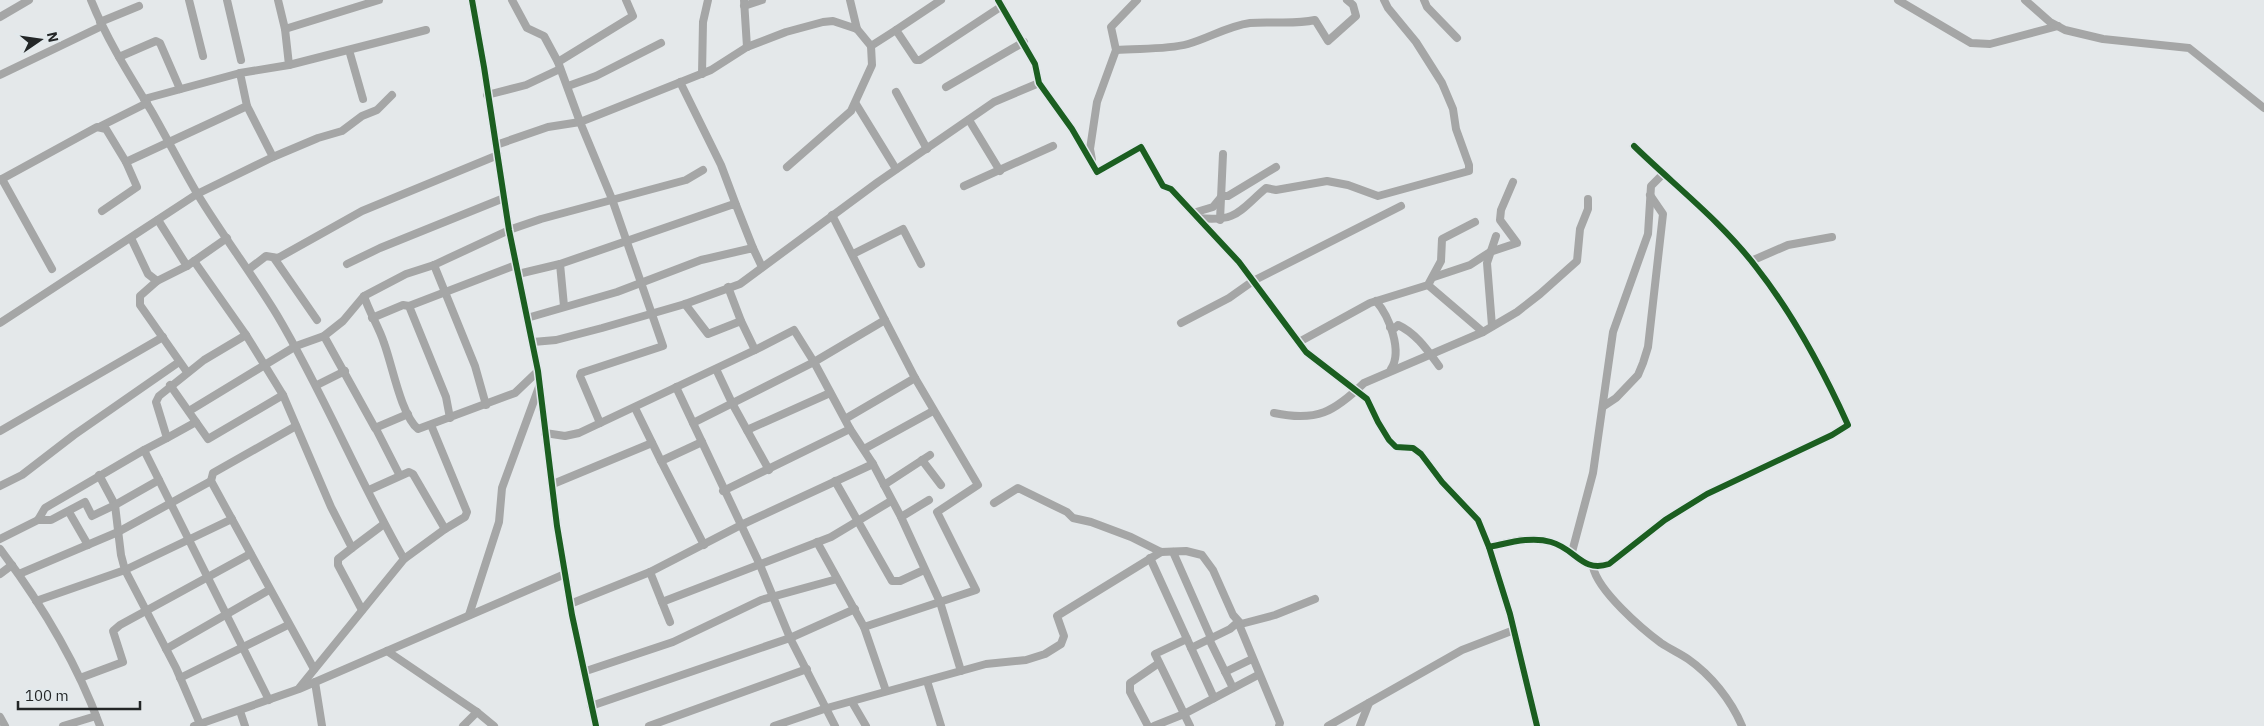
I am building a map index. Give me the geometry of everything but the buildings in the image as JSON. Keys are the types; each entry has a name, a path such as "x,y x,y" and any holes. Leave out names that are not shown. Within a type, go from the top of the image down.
{"street":[{"path":"0,17 29,0"},
{"path":"91,0 101,24 119,57 170,143 197,194 249,268 296,346 369,490 384,524 404,559"},
{"path":"189,0 203,56"},
{"path":"227,0 242,60"},
{"path":"278,0 285,29 289,65"},
{"path":"285,29 379,0"},
{"path":"472,0 509,230 538,371 545,434 570,604 586,671 596,726"},
{"path":"512,0 527,28 544,36 568,86 580,122 612,199 650,314 663,346 582,373 580,376 600,423"},
{"path":"487,95 526,85 559,66 633,16 626,0"},
{"path":"702,74 702,22 708,0"},
{"path":"747,46 744,3 762,0"},
{"path":"787,167 844,119 856,104 858,91 872,65 871,46 857,29 850,0"},
{"path":"871,46 941,0"},
{"path":"1093,166 1090,150 1097,102 1116,50 1110,27 1137,0"},
{"path":"1116,50 1175,47 1216,34 1233,26 1250,23 1303,23 1315,20 1328,41 1356,16 1353,5 1347,0"},
{"path":"1195,216 1220,220 1231,217 1246,207 1266,188 1276,190 1327,181 1348,185 1378,196 1469,171 1453,109 1442,83 1416,42 1388,8 1384,0"},
{"path":"1424,0 1457,38"},
{"path":"1898,0 1971,43 1990,44 2058,26"},
{"path":"2025,0 2058,26 2103,39 2189,48 2264,108"},
{"path":"896,30 916,60 920,60 1000,3 1035,64 1039,84 1072,129 1098,172 1141,146 1163,186 1171,189 1239,262 1306,352 1367,399 1389,440 1396,447 1413,448 1421,454 1442,482 1478,520 1489,547 1514,630 1536,725"},
{"path":"0,75 139,6"},
{"path":"496,145 548,127 580,122 702,74 747,46 786,32 830,21 857,29"},
{"path":"52,269 1,180 146,101 180,89 240,73 289,65 426,30"},
{"path":"119,57 156,41 160,43 180,89"},
{"path":"946,87 1024,42"},
{"path":"568,86 596,76 661,43"},
{"path":"349,50 363,99"},
{"path":"240,73 247,106 273,157"},
{"path":"680,82 721,165 762,267"},
{"path":"533,342 556,340 650,314 685,304 740,284 896,169 994,102 1039,84"},
{"path":"896,92 927,149"},
{"path":"0,323 197,194 273,157 318,138 342,131 362,116 377,110 392,95"},
{"path":"856,104 896,169"},
{"path":"126,162 247,106"},
{"path":"969,120 1000,171"},
{"path":"101,126 106,129 126,162 138,187 102,212"},
{"path":"964,186 1053,146"},
{"path":"1593,568 1609,564 1665,520 1707,494 1832,435 1848,425 1790,316 1751,261 1726,233 1634,146"},
{"path":"1220,220 1223,154"},
{"path":"274,258 362,211 498,155"},
{"path":"1195,216 1213,207 1222,196 1276,167"},
{"path":"189,411 296,346 324,336 343,321 364,296 406,274 434,265 509,230 612,199 686,180 703,170"},
{"path":"1572,552 1593,473 1613,332 1648,234 1651,186 1663,174"},
{"path":"1434,277 1470,266 1490,252 1517,243 1500,220 1501,210 1513,182"},
{"path":"1604,406 1616,398 1638,375 1648,347 1663,214 1650,195"},
{"path":"347,264 380,248 504,198"},
{"path":"1274,413 1301,416 1324,414 1350,398 1364,384 1483,332 1528,304 1560,275 1572,268 1577,261 1580,229 1588,209 1588,199"},
{"path":"518,274 560,264 731,205 736,205"},
{"path":"1182,322 1229,298 1253,281 1402,206"},
{"path":"832,216 854,254 915,378 978,485 937,512 976,590 864,627"},
{"path":"158,220 246,335 283,396 331,508 352,548"},
{"path":"1299,342 1376,301 1428,285 1441,261 1442,239 1475,222"},
{"path":"854,254 903,229 921,264"},
{"path":"1492,326 1488,263 1496,236"},
{"path":"1751,261 1788,245 1832,237"},
{"path":"130,238 148,274 158,281"},
{"path":"187,372 140,305 140,296 158,281 190,263 227,238"},
{"path":"528,318 641,282 700,260 753,248"},
{"path":"249,268 266,256 274,258 317,320"},
{"path":"560,264 564,306"},
{"path":"434,265 475,366 486,406"},
{"path":"372,318 403,306 409,306 516,265"},
{"path":"1428,285 1483,332"},
{"path":"728,287 755,350"},
{"path":"364,296 384,342 393,376 408,414 418,429 486,406 515,393 538,371"},
{"path":"1376,301 1386,314 1396,357 1390,372"},
{"path":"685,304 708,334 741,321"},
{"path":"409,306 446,397 450,418"},
{"path":"693,423 814,362 885,320"},
{"path":"1390,327 1395,328 1398,325 1404,328 1430,354 1439,366"},
{"path":"545,434 572,435 635,408 794,330 814,362 850,429 873,464 901,517 940,602 961,671"},
{"path":"167,438 156,402 170,385 187,372 246,335"},
{"path":"324,336 345,371 399,474"},
{"path":"0,431 162,337"},
{"path":"0,486 22,475 179,362"},
{"path":"716,369 732,403 769,470"},
{"path":"317,385 345,371"},
{"path":"845,420 915,378"},
{"path":"170,385 208,439 283,396"},
{"path":"469,615 499,522 502,488 540,385"},
{"path":"676,387 723,491 760,565 790,638 835,726"},
{"path":"747,430 830,393"},
{"path":"635,408 704,545"},
{"path":"864,449 933,411"},
{"path":"375,427 408,414"},
{"path":"38,520 45,508 99,475 196,422"},
{"path":"299,689 404,559 465,517 467,512 431,425"},
{"path":"296,426 213,473 211,481 288,625 314,669"},
{"path":"723,491 850,429"},
{"path":"661,461 702,442"},
{"path":"553,484 652,443"},
{"path":"144,450 172,502 269,700"},
{"path":"884,485 930,455"},
{"path":"922,460 941,485"},
{"path":"570,604 650,572 741,525 873,464"},
{"path":"369,490 399,474 406,472 413,474 445,529"},
{"path":"99,475 115,505 125,570 180,678 197,725 299,689 565,574"},
{"path":"0,539 38,520 51,520 85,502 92,516 159,480"},
{"path":"18,574 118,532 211,481"},
{"path":"835,481 892,581 900,581 924,570"},
{"path":"994,503 1018,488 1067,512 1073,518 1091,522 1131,537 1161,552 1186,551 1202,555 1213,570 1238,622 1279,726"},
{"path":"901,517 928,500"},
{"path":"662,602 818,542 857,522 891,501"},
{"path":"69,512 88,545"},
{"path":"36,601 125,570 232,519"},
{"path":"362,610 338,565 338,559 384,524"},
{"path":"1489,547 1520,540 1536,540 1550,541 1572,552 1593,568 1601,584 1626,612 1652,636 1688,659 1713,682 1734,707 1742,726"},
{"path":"818,542 864,627 886,691"},
{"path":"0,549 36,601 80,678 100,726"},
{"path":"774,726 886,691 986,664 1026,660 1054,649 1061,644 1064,636 1057,616 1161,552"},
{"path":"1173,552 1233,688"},
{"path":"80,678 123,662 113,631 120,625 147,612 250,554"},
{"path":"1150,558 1214,698"},
{"path":"0,574 12,565"},
{"path":"650,572 670,622"},
{"path":"586,671 673,642 731,613 772,597 838,579"},
{"path":"166,648 269,590"},
{"path":"1238,622 1249,623 1315,599"},
{"path":"592,706 790,638 854,609"},
{"path":"1191,648 1230,629 1238,622"},
{"path":"180,678 288,625"},
{"path":"1328,726 1462,650 1514,630"},
{"path":"1187,639 1156,653 1159,663 1190,726"},
{"path":"387,651 477,712 494,726"},
{"path":"1225,672 1252,659"},
{"path":"1148,726 1130,692 1130,683 1159,663"},
{"path":"649,726 807,669"},
{"path":"1154,726 1184,714 1258,675"},
{"path":"927,681 941,726"},
{"path":"315,682 322,726"},
{"path":"852,702 866,726"},
{"path":"1360,726 1369,703"},
{"path":"240,711 245,726"},
{"path":"464,726 477,712"},
{"path":"63,726 96,716"},
{"path":"0,717 5,726"}],"cycle path":[{"path":"472,0 509,230 538,371 557,526 572,615 596,726"},
{"path":"998,0 1035,64 1039,83 1072,129 1097,172 1141,147 1163,186 1171,189 1239,262 1306,352 1367,399 1389,440 1396,447 1413,448 1421,454 1442,482 1478,520 1489,547 1510,614 1537,726"},
{"path":"1489,547 1520,541 1543,540 1560,545 1585,563 1600,566 1609,564 1665,520 1707,494 1832,435 1848,425 1795,323 1770,285 1743,250 1713,219 1634,146"}]}
